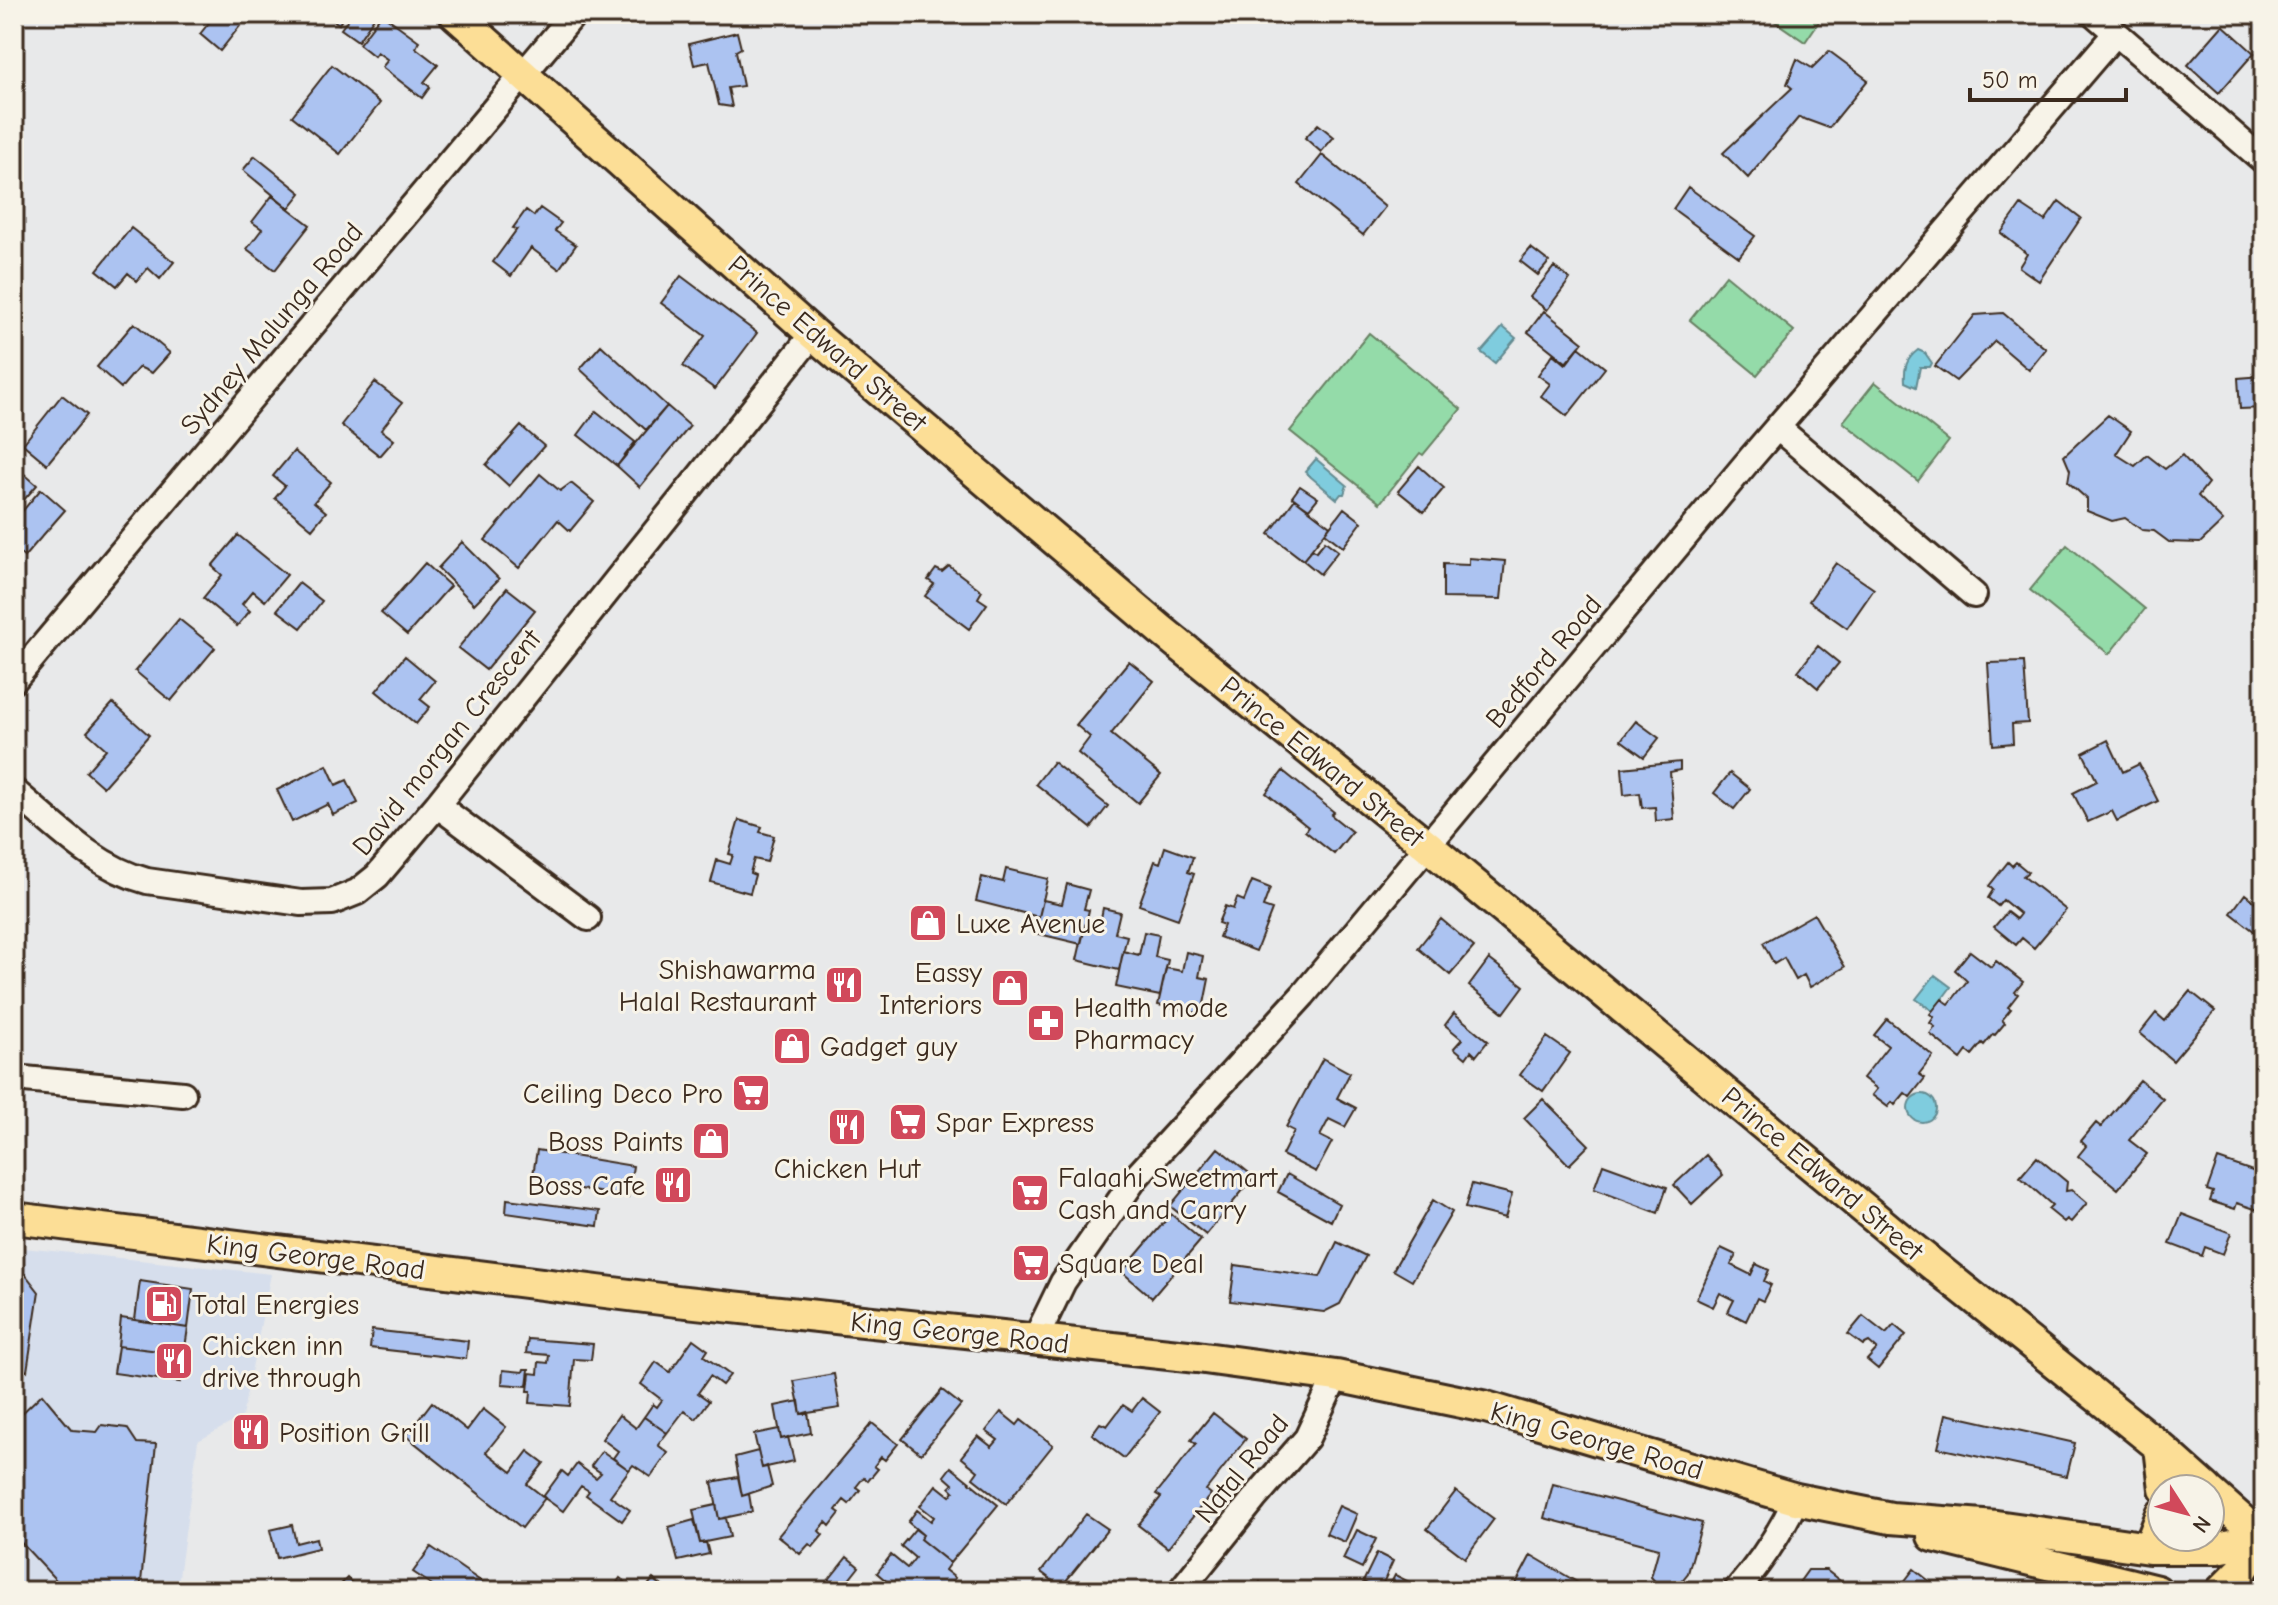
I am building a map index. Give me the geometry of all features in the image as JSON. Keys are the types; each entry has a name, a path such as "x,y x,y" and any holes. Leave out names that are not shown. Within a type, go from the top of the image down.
{"main road":[{"name":"Prince Edward Street","path":"455,14 813,334 1172,639 2189,1473"},
{"name":"King George Road","path":"14,1218 652,1298 1197,1357 1336,1376 1486,1407 1796,1499 1891,1518 1996,1526 2146,1548"},
{"path":"2160,1447 2163,1473"},
{"name":"Prince Edward Street","path":"2226,1506 2264,1539"},
{"name":"King George Road","path":"1891,1518 1919,1532 2157,1591"},
{"name":"King George Road","path":"2226,1546 2264,1539"},
{"path":"2221,1591 2242,1570 2264,1539"}],"street":[{"name":"Sydney Malunga Road","path":"14,680 574,14"},
{"path":"2094,14 2264,161"},
{"name":"Bedford Road","path":"1035,1340 1063,1282 1136,1177 1303,995 1744,466 2116,33"},
{"name":"David morgan Crescent","path":"14,791 98,861 125,875 147,881 301,903 332,902 357,892 377,876 437,805 813,334"},
{"path":"1778,428 1974,595"},
{"path":"437,805 588,918"},
{"path":"14,1078 183,1094"},
{"name":"Natal Road","path":"1180,1591 1307,1438 1336,1376"},
{"path":"1736,1591 1764,1557 1796,1499"}],"shaded area":[{"path":"14,1247 271,1274 242,1417 198,1441 177,1591 14,1591"}],"green space":[{"path":"1764,14 1824,14 1805,42"},
{"path":"1726,275 1794,331 1757,375 1690,320"},
{"path":"1369,333 1461,409 1380,503 1290,431"},
{"path":"1875,382 1949,441 1918,481 1843,422"},
{"path":"2067,545 2145,609 2109,654 2030,590"}],"water":[{"path":"1503,327 1516,338 1495,363 1481,352"},
{"path":"1918,350 1925,353 1932,363 1930,367 1920,367 1916,387 1905,382 1905,372 1908,360"},
{"path":"1316,459 1347,485 1344,494 1337,499 1305,472"},
{"path":"1935,975 1951,987 1933,1011 1916,999"},
{"path":"1922,1094 1932,1098 1936,1108 1932,1118 1922,1122 1912,1118 1908,1108 1912,1098"}],"building":[{"path":"216,14 235,14 244,21 220,51 200,34"},
{"path":"324,14 345,14 339,24"},
{"path":"352,14 376,15 358,41 341,29"},
{"path":"382,14 419,41 416,48 438,65 424,82 430,87 422,98 382,67 388,60 377,52 374,56 359,44"},
{"path":"2223,25 2254,53 2219,93 2188,65"},
{"path":"737,32 741,48 736,51 743,86 728,88 732,107 719,105 709,62 694,65 689,44"},
{"path":"1829,51 1868,80 1829,128 1799,117 1748,178 1723,153 1792,88 1787,84 1797,59 1812,68"},
{"path":"332,65 380,103 340,154 292,116"},
{"path":"1318,124 1334,137 1321,152 1305,138"},
{"path":"1322,155 1385,207 1363,235 1299,184"},
{"path":"255,156 301,193 289,208 243,170"},
{"path":"1688,187 1755,236 1739,257 1673,209"},
{"path":"272,196 310,225 275,270 247,249 262,229 252,222"},
{"path":"2059,201 2081,218 2039,281 2019,267 2027,254 2001,233 2021,205 2045,221"},
{"path":"540,208 561,223 555,231 576,245 559,269 531,248 511,276 493,262 517,229 513,228 526,210 534,216"},
{"path":"131,228 174,262 160,279 148,268 137,281 128,273 117,286 97,270"},
{"path":"1531,248 1549,262 1538,275 1520,261"},
{"path":"1554,267 1570,279 1547,310 1530,297"},
{"path":"681,276 757,333 715,389 683,366 705,336 661,303"},
{"path":"1544,311 1583,342 1567,363 1528,332"},
{"path":"2003,313 2046,349 2029,370 1995,341 1956,381 1935,366 1975,315"},
{"path":"134,323 170,353 152,373 139,367 121,388 97,367"},
{"path":"601,345 667,406 646,430 580,369"},
{"path":"1579,347 1605,368 1567,416 1541,396 1550,384 1538,375 1553,354 1565,364"},
{"path":"2263,376 2264,408 2240,409 2238,378"},
{"path":"375,382 402,403 381,430 394,440 380,456 341,425"},
{"path":"62,395 87,415 47,464 23,444"},
{"path":"667,406 690,426 640,487 617,466"},
{"path":"596,411 635,442 617,466 578,435"},
{"path":"2108,415 2131,431 2116,454 2135,466 2147,455 2165,469 2182,455 2208,483 2198,496 2223,521 2200,543 2169,542 2154,531 2142,530 2125,518 2112,521 2087,511 2087,499 2068,482 2070,470 2064,456"},
{"path":"521,426 544,446 509,486 486,465"},
{"path":"294,451 331,482 314,502 326,512 312,529 275,498 285,486 273,476"},
{"path":"14,465 37,485 14,511"},
{"path":"1419,466 1444,488 1424,512 1398,491"},
{"path":"540,474 560,491 571,483 594,502 570,531 558,520 519,568 485,540"},
{"path":"1300,486 1318,498 1309,509 1292,497"},
{"path":"41,489 65,510 24,557 14,548 14,521"},
{"path":"1295,499 1330,526 1303,560 1269,534"},
{"path":"1344,508 1362,522 1343,547 1325,533"},
{"path":"238,535 287,575 265,601 253,591 242,604 250,611 237,626 203,598 222,575 212,566"},
{"path":"1325,541 1338,551 1320,574 1303,560 1312,549 1316,552"},
{"path":"462,542 499,579 474,604 438,568"},
{"path":"1469,558 1505,561 1501,599 1443,598 1443,564 1469,565"},
{"path":"425,563 450,586 407,635 381,613"},
{"path":"1836,563 1874,589 1847,628 1809,601"},
{"path":"949,566 982,591 978,598 987,604 969,629 925,596 934,584 928,580 936,569 942,572"},
{"path":"299,583 322,601 301,628 277,610"},
{"path":"507,588 535,610 486,670 458,648"},
{"path":"179,619 215,648 171,701 135,671"},
{"path":"1818,646 1839,663 1818,688 1798,671"},
{"path":"405,656 435,681 420,699 430,707 416,724 376,691"},
{"path":"1129,661 1154,681 1111,734 1161,775 1138,803 1078,753 1090,737 1076,725"},
{"path":"2024,662 2028,723 2012,724 2013,743 1993,745 1988,663"},
{"path":"113,703 149,735 103,787 86,772 106,749 87,732"},
{"path":"1636,721 1659,738 1644,757 1621,740"},
{"path":"2108,740 2123,772 2139,764 2158,801 2117,821 2112,811 2088,822 2073,793 2097,781 2083,753"},
{"path":"1053,762 1108,806 1091,828 1036,784"},
{"path":"1680,762 1680,770 1670,772 1674,819 1656,821 1655,807 1642,808 1640,793 1624,795 1622,768"},
{"path":"327,765 336,785 347,780 358,803 333,815 328,804 292,822 277,790"},
{"path":"1283,771 1334,812 1331,815 1352,832 1334,854 1305,831 1308,827 1266,793"},
{"path":"1730,773 1750,789 1734,809 1714,793"},
{"path":"739,820 762,827 760,832 774,836 767,862 754,859 750,873 755,875 750,893 711,882 717,860 730,864 733,855 729,854"},
{"path":"1165,847 1193,857 1188,872 1194,874 1178,919 1139,905 1155,861 1160,863"},
{"path":"2008,862 2012,866 2016,862 2028,872 2023,876 2066,910 2034,948 2022,938 2016,945 1994,927 2007,912 2016,919 2020,914 2003,900 1998,906 1988,898 1993,890 1989,886"},
{"path":"1006,869 1048,879 1039,917 976,901 982,877 1003,882"},
{"path":"1252,881 1270,888 1263,907 1272,910 1256,951 1219,937 1224,925 1218,923 1225,906 1233,909 1237,898 1244,901"},
{"path":"1067,884 1089,890 1084,909 1089,910 1081,944 1035,933 1043,900 1062,904"},
{"path":"2245,894 2264,909 2264,939 2231,913"},
{"path":"1103,908 1120,912 1115,933 1127,936 1119,970 1077,960 1085,925 1099,928"},
{"path":"1814,914 1845,967 1810,987 1804,975 1796,980 1784,958 1774,964 1763,943"},
{"path":"1441,919 1474,947 1450,975 1418,948"},
{"path":"1144,932 1159,935 1155,957 1168,960 1160,996 1116,987 1123,951 1139,955"},
{"path":"2264,939 2264,956 2255,949"},
{"path":"1970,951 1991,967 1996,961 2023,982 2008,1007 2011,1009 2002,1020 2005,1023 1972,1055 1967,1051 1961,1059 1930,1034 1935,1027 1930,1023 1934,1017 1930,1014 1942,999 1949,1004 1967,981 1955,970"},
{"path":"1186,952 1203,956 1199,977 1209,979 1202,1014 1158,1005 1166,968 1182,971"},
{"path":"1489,959 1524,986 1504,1013 1469,986"},
{"path":"2190,991 2215,1011 2173,1061 2140,1033 2156,1013 2165,1021"},
{"path":"1454,1013 1488,1041 1476,1056 1471,1051 1466,1058 1454,1048 1462,1039 1445,1025"},
{"path":"1887,1019 1933,1056 1919,1074 1925,1078 1910,1097 1905,1093 1895,1105 1892,1102 1888,1107 1872,1095 1877,1089 1863,1078 1888,1046 1874,1035"},
{"path":"1547,1037 1570,1053 1543,1091 1520,1075"},
{"path":"1323,1058 1350,1073 1337,1098 1356,1108 1345,1127 1329,1119 1320,1136 1332,1142 1316,1172 1282,1155 1294,1131 1286,1127"},
{"path":"2140,1080 2163,1099 2129,1140 2147,1154 2118,1189 2078,1156 2086,1146 2081,1141 2096,1123 2101,1127"},
{"path":"1543,1099 1589,1145 1569,1165 1524,1118"},
{"path":"1218,1148 1254,1177 1206,1235 1170,1206"},
{"path":"537,1150 633,1166 628,1197 532,1181"},
{"path":"1706,1155 1723,1175 1692,1204 1674,1185"},
{"path":"2037,1157 2067,1182 2066,1191 2072,1190 2087,1203 2071,1222 2067,1219 2064,1222 2048,1209 2052,1205 2020,1177"},
{"path":"2218,1159 2264,1175 2264,1212 2237,1203 2235,1209 2210,1201 2213,1192 2207,1190"},
{"path":"1603,1164 1667,1187 1658,1213 1594,1189"},
{"path":"1287,1174 1339,1204 1331,1221 1278,1192"},
{"path":"1472,1184 1512,1194 1505,1218 1465,1208"},
{"path":"507,1199 600,1211 598,1226 506,1213"},
{"path":"1433,1200 1452,1212 1412,1281 1393,1270"},
{"path":"1171,1214 1201,1240 1152,1298 1122,1272"},
{"path":"2182,1214 2231,1233 2223,1254 2205,1247 2202,1256 2170,1244"},
{"path":"1337,1242 1366,1256 1340,1304 1324,1312 1230,1301 1235,1265 1320,1277"},
{"path":"1721,1248 1736,1255 1731,1265 1751,1275 1756,1264 1769,1270 1764,1281 1771,1285 1763,1301 1757,1298 1746,1321 1728,1312 1734,1300 1720,1293 1713,1307 1696,1299"},
{"path":"14,1273 25,1274 39,1292 27,1371 14,1369"},
{"name":"Total Energies","path":"140,1281 193,1289 188,1328 135,1320"},
{"path":"1863,1316 1886,1334 1894,1325 1906,1335 1878,1369 1867,1360 1877,1349 1869,1342 1863,1345 1848,1334"},
{"path":"121,1318 188,1328 184,1354 118,1346"},
{"path":"372,1330 468,1341 466,1359 370,1348"},
{"path":"528,1339 593,1344 591,1360 574,1359 570,1406 530,1403 530,1373 538,1374 539,1362 548,1363 549,1355 526,1353"},
{"path":"693,1339 708,1350 704,1356 730,1375 722,1385 710,1376 698,1393 709,1401 696,1419 684,1411 667,1433 644,1417 653,1404 657,1407 662,1400 641,1384 656,1362 670,1372"},
{"path":"118,1346 184,1354 180,1382 114,1373"},
{"path":"529,1369 527,1386 502,1384 503,1370 523,1372"},
{"path":"834,1374 840,1408 801,1414 794,1381"},
{"path":"942,1390 961,1405 921,1454 902,1439"},
{"path":"42,1394 72,1430 97,1432 102,1425 127,1428 137,1443 156,1444 140,1591 66,1591 14,1535 14,1421"},
{"path":"1142,1398 1160,1412 1124,1458 1092,1434 1100,1423 1107,1426 1123,1405 1132,1411"},
{"path":"799,1401 801,1414 808,1412 811,1433 781,1439 775,1406"},
{"path":"432,1402 467,1430 483,1409 506,1427 486,1452 512,1472 528,1451 544,1463 527,1484 545,1498 522,1528 406,1436"},
{"path":"1001,1412 1017,1425 1021,1420 1053,1445 1006,1504 973,1478 978,1471 961,1457 978,1436 992,1447 998,1440 986,1431"},
{"path":"1213,1413 1246,1439 1206,1490 1211,1494 1168,1548 1138,1525 1161,1497 1156,1494 1196,1444 1191,1440"},
{"path":"1946,1414 2075,1443 2067,1476 1938,1448"},
{"path":"619,1415 636,1428 644,1417 667,1433 658,1445 668,1453 651,1477 633,1465 629,1470 613,1458 618,1451 602,1439"},
{"path":"872,1423 898,1444 885,1460 881,1457 874,1466 878,1469 868,1481 864,1477 856,1487 860,1490 849,1504 844,1500 836,1510 840,1513 830,1526 826,1522 819,1531 823,1535 813,1547 809,1544 800,1554 778,1536"},
{"path":"779,1429 781,1439 788,1437 794,1461 762,1468 754,1434"},
{"path":"602,1451 629,1470 610,1496 630,1510 622,1521 586,1495 589,1491 581,1486 563,1511 543,1497 562,1471 568,1476 577,1464 596,1478 601,1473 591,1466"},
{"path":"758,1451 762,1468 767,1466 772,1486 742,1496 735,1457"},
{"path":"951,1467 998,1505 950,1563 920,1539 923,1535 908,1522 917,1510 931,1521 934,1517 920,1506 936,1485 950,1496 954,1491 950,1487 953,1484 944,1476"},
{"path":"738,1477 742,1496 749,1494 752,1512 719,1519 712,1482"},
{"path":"1553,1484 1702,1523 1688,1573 1680,1583 1666,1587 1658,1585 1651,1577 1659,1548 1544,1518"},
{"path":"1456,1491 1494,1519 1465,1558 1427,1529"},
{"path":"716,1505 719,1519 726,1518 730,1537 700,1543 693,1510"},
{"path":"1339,1506 1357,1514 1345,1542 1326,1534"},
{"path":"1086,1514 1108,1529 1061,1587 1041,1572"},
{"path":"694,1520 700,1543 706,1542 709,1554 678,1561 669,1527"},
{"path":"292,1525 296,1543 316,1538 318,1548 277,1558 270,1530"},
{"path":"915,1529 923,1535 920,1539 950,1563 945,1570 955,1578 945,1591 889,1591 892,1586 877,1573 891,1555 907,1568 915,1558 901,1546"},
{"path":"1357,1530 1376,1539 1362,1568 1343,1559"},
{"path":"431,1547 495,1591 441,1591 413,1572"},
{"path":"1377,1553 1393,1561 1380,1590 1363,1582"},
{"path":"1531,1555 1592,1591 1512,1591"},
{"path":"847,1557 859,1567 840,1591 828,1591 823,1587"},
{"path":"1914,1569 1942,1591 1897,1591"},
{"path":"1808,1570 1826,1570 1853,1591 1793,1591"},
{"path":"1395,1575 1413,1584 1410,1591 1387,1591"},
{"path":"347,1578 360,1591 335,1591"},
{"path":"620,1578 637,1591 611,1591"},
{"path":"653,1579 669,1591 644,1591"},
{"path":"1260,1582 1270,1591 1252,1591"}],"place":[{"name":"Luxe Avenue","path":"928,923"},
{"name":"Shishawarma Halal Restaurant","path":"844,985"},
{"name":"Eassy Interiors","path":"1010,988"},
{"name":"Health mode Pharmacy","path":"1046,1023"},
{"name":"Gadget guy","path":"792,1046"},
{"name":"Ceiling Deco Pro","path":"751,1093"},
{"name":"Spar Express","path":"908,1122"},
{"name":"Chicken Hut","path":"847,1127"},
{"name":"Boss Paints","path":"711,1141"},
{"name":"Boss Cafe","path":"673,1185"},
{"name":"Falaahi Sweetmart Cash and Carry","path":"1030,1193"},
{"name":"Square Deal","path":"1031,1263"},
{"name":"Total Energies","path":"164,1304"},
{"name":"Chicken inn drive through","path":"174,1361"},
{"name":"Position Grill","path":"251,1432"}]}
